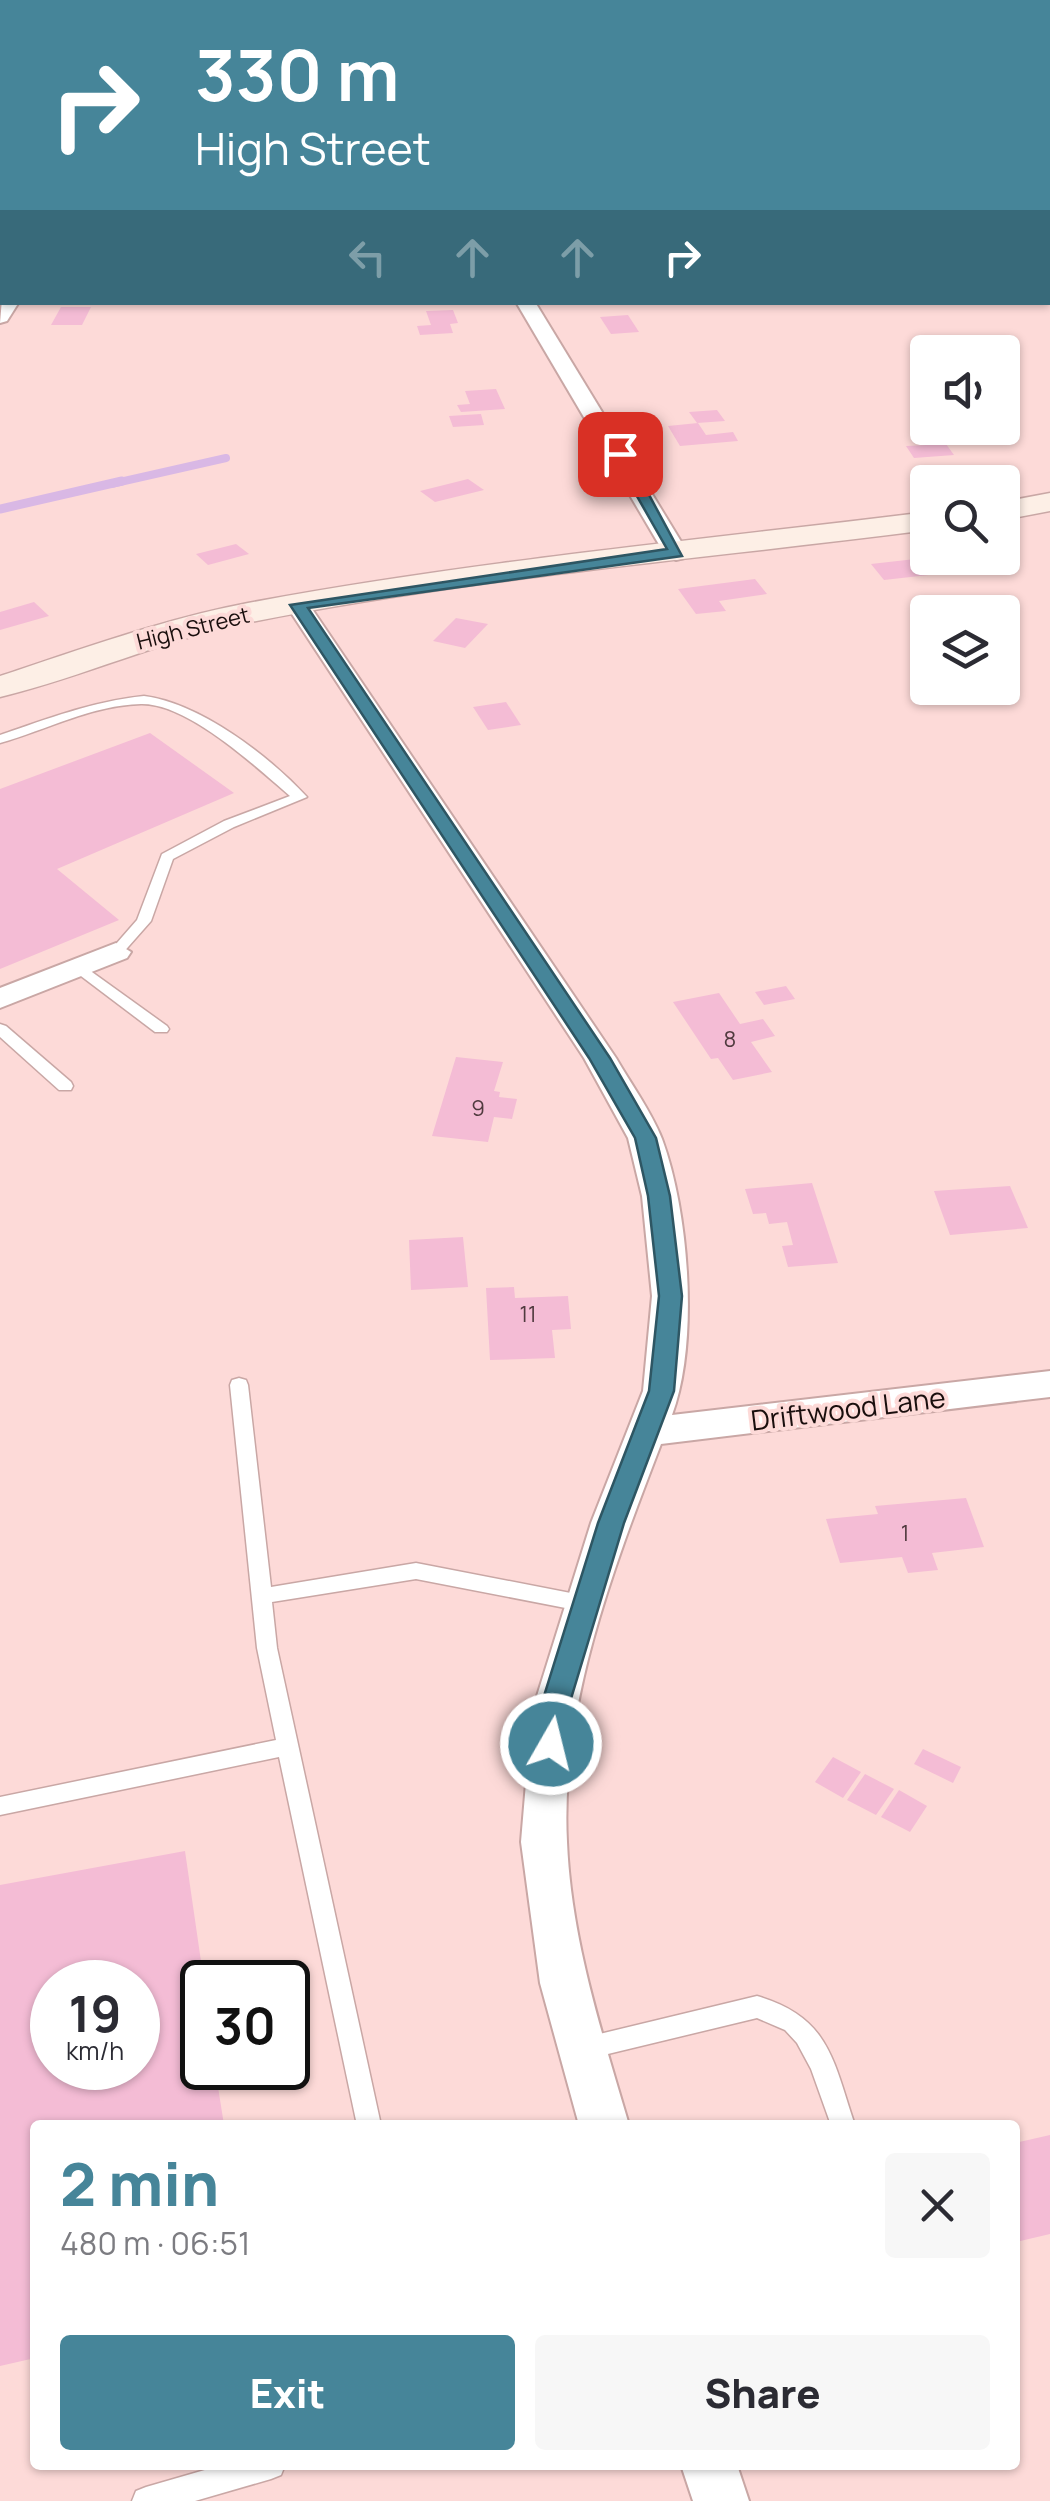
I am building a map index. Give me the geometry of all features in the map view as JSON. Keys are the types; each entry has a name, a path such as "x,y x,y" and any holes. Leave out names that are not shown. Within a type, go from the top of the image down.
{"main road":[{"path":"1020,508 1050,502"},
{"name":"High Street","path":"0,687 182,628 298,605 910,522"}],"street":[{"path":"527,305 676,552"},
{"path":"298,605 558,994 645,1138 659,1196 670,1296 662,1391 586,1604 553,1712 544,1842 564,1983 603,2120"},
{"path":"0,999 116,952"},
{"name":"Driftwood Lane","path":"646,1432 1050,1384"},
{"path":"711,2470 721,2501"}],"lane":[{"path":"0,739 88,710 155,700 232,741 300,797 230,824 167,857 144,921 116,952"},
{"path":"78,967 161,1028"},
{"path":"0,1029 65,1086"},
{"path":"239,1385 267,1648 367,2120"},
{"path":"262,1596 416,1571 586,1604"},
{"path":"0,1806 288,1746"},
{"path":"582,2049 757,2007 782,2011 808,2034 842,2120"},
{"path":"146,2501 254,2470"}],"building":[{"path":"61,307 91,307 82,325 51,325"},
{"path":"453,310 458,323 450,324 453,333 420,335 417,326 431,325 426,311"},
{"path":"628,315 639,332 611,334 600,317"},
{"path":"496,389 505,409 461,412 457,405 470,404 465,391"},
{"path":"717,410 725,421 697,423 689,412"},
{"path":"481,414 484,425 453,427 449,416"},
{"path":"698,423 706,435 733,432 738,441 680,446 668,426"},
{"path":"947,445 954,455 914,458 906,446"},
{"path":"468,479 484,490 435,502 420,491"},
{"path":"236,544 249,554 208,565 196,554"},
{"path":"910,560 910,575 928,575 884,580 871,564"},
{"path":"755,579 767,594 719,601 726,611 696,614 678,589"},
{"path":"34,602 49,616 0,630 0,612"},
{"path":"456,618 488,624 465,648 433,641"},
{"path":"506,702 521,725 488,730 473,707"},
{"path":"150,733 234,793 57,869 119,920 0,969 0,789"},
{"path":"786,986 795,999 764,1005 755,992"},
{"path":"719,993 740,1024 763,1019 775,1036 751,1042 772,1072 733,1080 718,1058 711,1059 673,1002"},
{"path":"456,1057 503,1062 494,1091 500,1092 499,1097 517,1099 512,1119 494,1117 488,1142 432,1136"},
{"path":"812,1183 838,1263 788,1267 782,1246 793,1245 787,1222 769,1224 766,1213 753,1214 745,1189"},
{"path":"1010,1186 1028,1228 950,1235 934,1191"},
{"path":"463,1237 468,1287 411,1290 409,1240"},
{"path":"514,1287 515,1298 568,1296 571,1329 552,1330 555,1358 490,1360 486,1288"},
{"path":"966,1498 984,1547 932,1553 938,1570 908,1573 902,1557 840,1563 826,1519 878,1514 875,1506"},
{"path":"923,1749 961,1767 953,1783 914,1764"},
{"path":"833,1757 861,1772 843,1798 815,1782"},
{"path":"865,1774 894,1789 876,1815 847,1800"},
{"path":"899,1790 927,1806 910,1832 881,1817"},
{"path":"185,1851 201,1960 180,1960 180,2090 218,2090 223,2120 30,2120 30,2359 0,2366 0,1885"},
{"path":"1050,2135 1050,2234 1020,2241 1020,2142"}],"waterway":[{"path":"111,484 226,458"},
{"path":"0,509 122,481"}],"route":[{"path":"551,1744 553,1712 611,1523 662,1391 670,1296 659,1196 645,1138 600,1058 298,605 422,584 676,552 620,454"}]}
